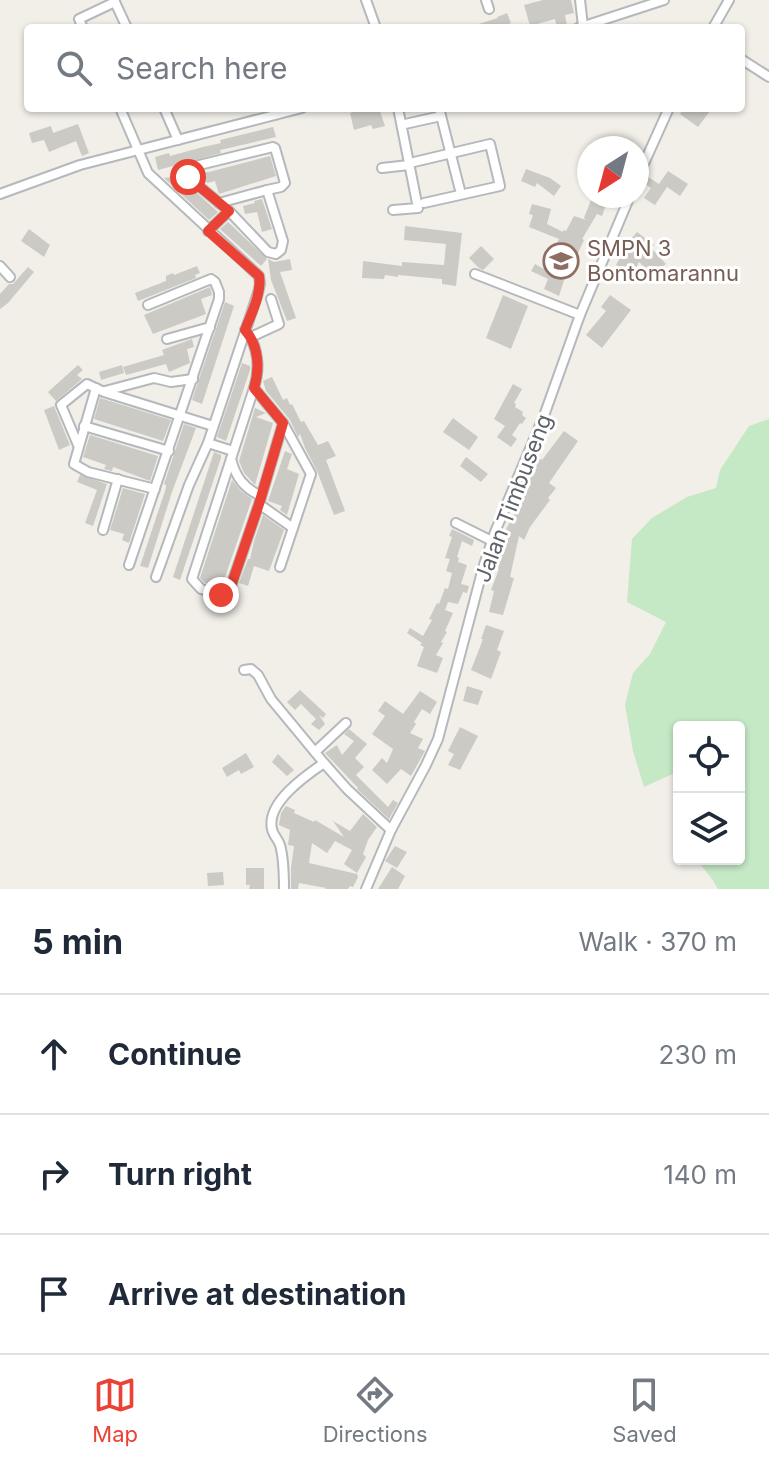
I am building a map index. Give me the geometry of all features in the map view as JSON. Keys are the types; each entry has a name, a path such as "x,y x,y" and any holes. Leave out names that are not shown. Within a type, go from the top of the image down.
{"street":[{"path":"366,0 375,24"},
{"path":"580,0 580,24"},
{"path":"589,24 664,0"},
{"path":"715,24 729,0"},
{"path":"81,24 79,19 114,1 125,24"},
{"path":"745,62 769,77"},
{"path":"122,112 148,173 260,280 248,334 156,577"},
{"path":"166,112 178,140"},
{"path":"0,194 80,165 286,112"},
{"path":"393,210 418,208 412,163 399,112"},
{"path":"405,124 440,112 461,194"},
{"path":"649,152 667,112"},
{"path":"382,168 490,144 500,186 424,203"},
{"path":"219,203 267,190 281,187 285,183 278,153 273,147 187,168 186,172 268,252 279,253 283,241 267,190"},
{"name":"Jalan Timbuseng","path":"366,889 391,830 438,739 492,541 625,208"},
{"path":"208,231 229,211"},
{"path":"0,266 10,277"},
{"path":"475,274 580,315"},
{"path":"129,565 219,296 212,279 148,305"},
{"path":"248,334 279,324 271,299"},
{"path":"167,339 210,327"},
{"path":"248,334 259,366 192,579 201,589 221,595 230,589 283,423"},
{"path":"100,390 154,378 171,382 193,379"},
{"path":"78,445 61,405 85,385 213,426"},
{"path":"254,388 283,423 311,474 280,567"},
{"path":"100,390 84,426 75,466 155,489"},
{"path":"84,426 169,451"},
{"path":"208,443 232,455 238,479 244,487 293,528"},
{"path":"103,530 118,479"},
{"path":"456,523 492,541"},
{"path":"244,670 251,669 258,675 271,699 324,763 391,830"},
{"path":"315,752 346,723"},
{"path":"284,889 280,843 271,826 273,812 300,780 324,763"}],"green space":[{"path":"769,419 769,889 718,889 701,865 745,865 745,721 673,721 673,774 644,787 633,751 625,705 633,673 650,654 666,622 627,602 632,539 652,518 687,497 716,488 720,470 749,426"}],"building":[{"path":"543,0 571,0 574,13 565,15 567,24 556,24 555,19 529,24 524,5"},
{"path":"507,13 511,23 478,24 498,18"},
{"path":"380,112 385,126 373,129 371,125 354,130 350,113"},
{"path":"681,112 709,112 698,127"},
{"path":"78,124 89,153 82,156 76,141 49,152 44,140 32,143 29,133 51,126 53,133"},
{"path":"273,127 276,137 220,150 221,153 158,170 155,157 169,153 170,156"},
{"path":"270,156 276,176 219,194 215,181 207,183 197,173 209,172"},
{"path":"526,169 561,186 554,196 537,183 535,187 521,181"},
{"path":"668,171 688,184 680,196 667,187 655,205 649,201 649,178 659,184"},
{"path":"178,176 218,212 209,220 164,178"},
{"path":"262,199 272,229 262,232 257,212 245,214 243,206"},
{"path":"532,204 551,209 547,224 563,232 574,216 586,220 588,208 605,208 602,216 597,214 582,239 559,296 544,289 548,279 531,271 535,264 544,269 559,239 529,227 533,215 529,214"},
{"path":"228,222 267,259 261,266 220,229"},
{"path":"405,226 462,233 456,286 442,284 442,279 398,275 385,275 384,279 362,278 363,261 402,266 402,262 444,265 446,244 404,240"},
{"path":"29,229 50,245 44,257 21,241"},
{"path":"637,232 654,245 651,248 666,264 653,275 639,262 633,274 616,265 622,254 625,256 636,243 631,239"},
{"path":"481,246 494,259 483,270 469,258"},
{"path":"268,259 274,262 290,259 292,270 280,272 296,318 287,321 271,280"},
{"path":"197,266 200,273 195,275 196,278 138,301 135,293 166,281 166,276"},
{"path":"28,267 34,272 0,309 0,294"},
{"path":"210,287 212,295 201,299 206,314 153,334 144,315"},
{"path":"503,295 528,306 511,349 486,338"},
{"path":"610,295 631,310 602,348 586,335 606,311 601,307"},
{"path":"225,302 234,306 202,404 192,400"},
{"path":"192,339 194,347 187,349 190,363 169,372 166,364 126,375 123,367 164,355 162,350"},
{"path":"242,363 250,366 250,370 226,441 217,437"},
{"path":"78,365 83,370 77,375 82,379 56,401 48,392"},
{"path":"122,365 124,373 101,380 99,372"},
{"path":"272,377 283,400 287,398 292,404 318,445 328,441 336,456 326,460 345,511 334,515 300,434 298,437 290,420 266,391 263,381"},
{"path":"513,384 522,389 514,403 526,418 512,435 517,439 511,447 497,437 505,426 494,419"},
{"path":"100,398 171,420 163,441 94,419"},
{"path":"54,406 70,445 59,450 44,410"},
{"path":"255,408 266,413 256,417 273,423 255,485 244,473 239,461"},
{"path":"453,418 478,437 469,450 443,432"},
{"path":"184,424 196,428 148,568 140,566 166,488 164,484"},
{"path":"564,431 578,441 549,483 556,488 548,498 550,500 524,540 519,536 510,577 514,578 503,615 489,612 494,591 491,590 499,569 496,568 507,527 531,484 528,481 536,471 530,467 537,457 542,460"},
{"path":"90,435 158,456 150,481 113,467 112,471 104,469 106,465 83,457"},
{"path":"285,451 292,454 287,469 299,474 287,515 280,510 282,506 268,501"},
{"path":"214,452 221,458 180,580 173,577"},
{"path":"466,457 488,474 481,482 460,466"},
{"path":"80,475 107,484 93,526 85,523 97,490 77,482"},
{"path":"232,480 252,499 220,587 205,583 200,578"},
{"path":"123,488 145,494 129,543 122,540 124,534 110,530"},
{"path":"263,515 284,530 269,571 254,566 248,586 239,583"},
{"path":"452,529 474,540 472,546 462,541 457,557 458,562 467,565 461,584 469,586 458,604 448,602 445,610 453,613 436,655 443,658 437,673 417,666 424,647 407,633 410,628 423,636 437,603 445,588 448,589 452,573 446,571 450,559 445,558"},
{"path":"486,625 504,631 497,650 501,652 491,679 471,670"},
{"path":"467,686 483,691 478,705 463,701"},
{"path":"300,690 326,714 323,718 319,715 325,724 319,730 311,724 316,719 301,704 295,710 287,702"},
{"path":"420,691 437,702 430,714 422,709 410,733 423,739 418,748 425,751 411,776 401,769 387,784 372,770 382,758 387,763 393,749 372,734 385,716 378,711 385,701 403,714"},
{"path":"460,727 478,736 460,770 448,765 454,754 448,751"},
{"path":"349,729 367,744 355,758 364,767 356,775 388,807 393,800 398,803 389,819 325,753 337,745 342,755 354,741 344,734"},
{"path":"246,753 254,767 227,777 222,768"},
{"path":"278,754 294,770 287,776 272,762"},
{"path":"286,806 295,810 294,813 315,820 344,837 333,821 350,831 363,814 377,827 368,840 363,854 366,857 357,873 344,864 352,850 335,841 327,853 312,843 309,863 357,874 353,887 325,889 299,883 298,889 291,889 294,846 288,845 290,830 279,825"},
{"path":"395,846 407,852 397,868 385,861"},
{"path":"392,867 405,876 398,889 378,889"},
{"path":"246,868 264,868 264,889 249,889 250,885 246,885"},
{"path":"223,872 224,885 208,886 207,873"}],"place":[{"name":"SMPN 3 Bontomarannu","path":"561,261"}],"route":[{"path":"188,177 229,211 208,231 259,276 258,293 245,330 251,337 259,366 254,388 283,423 230,589 221,595"}]}
